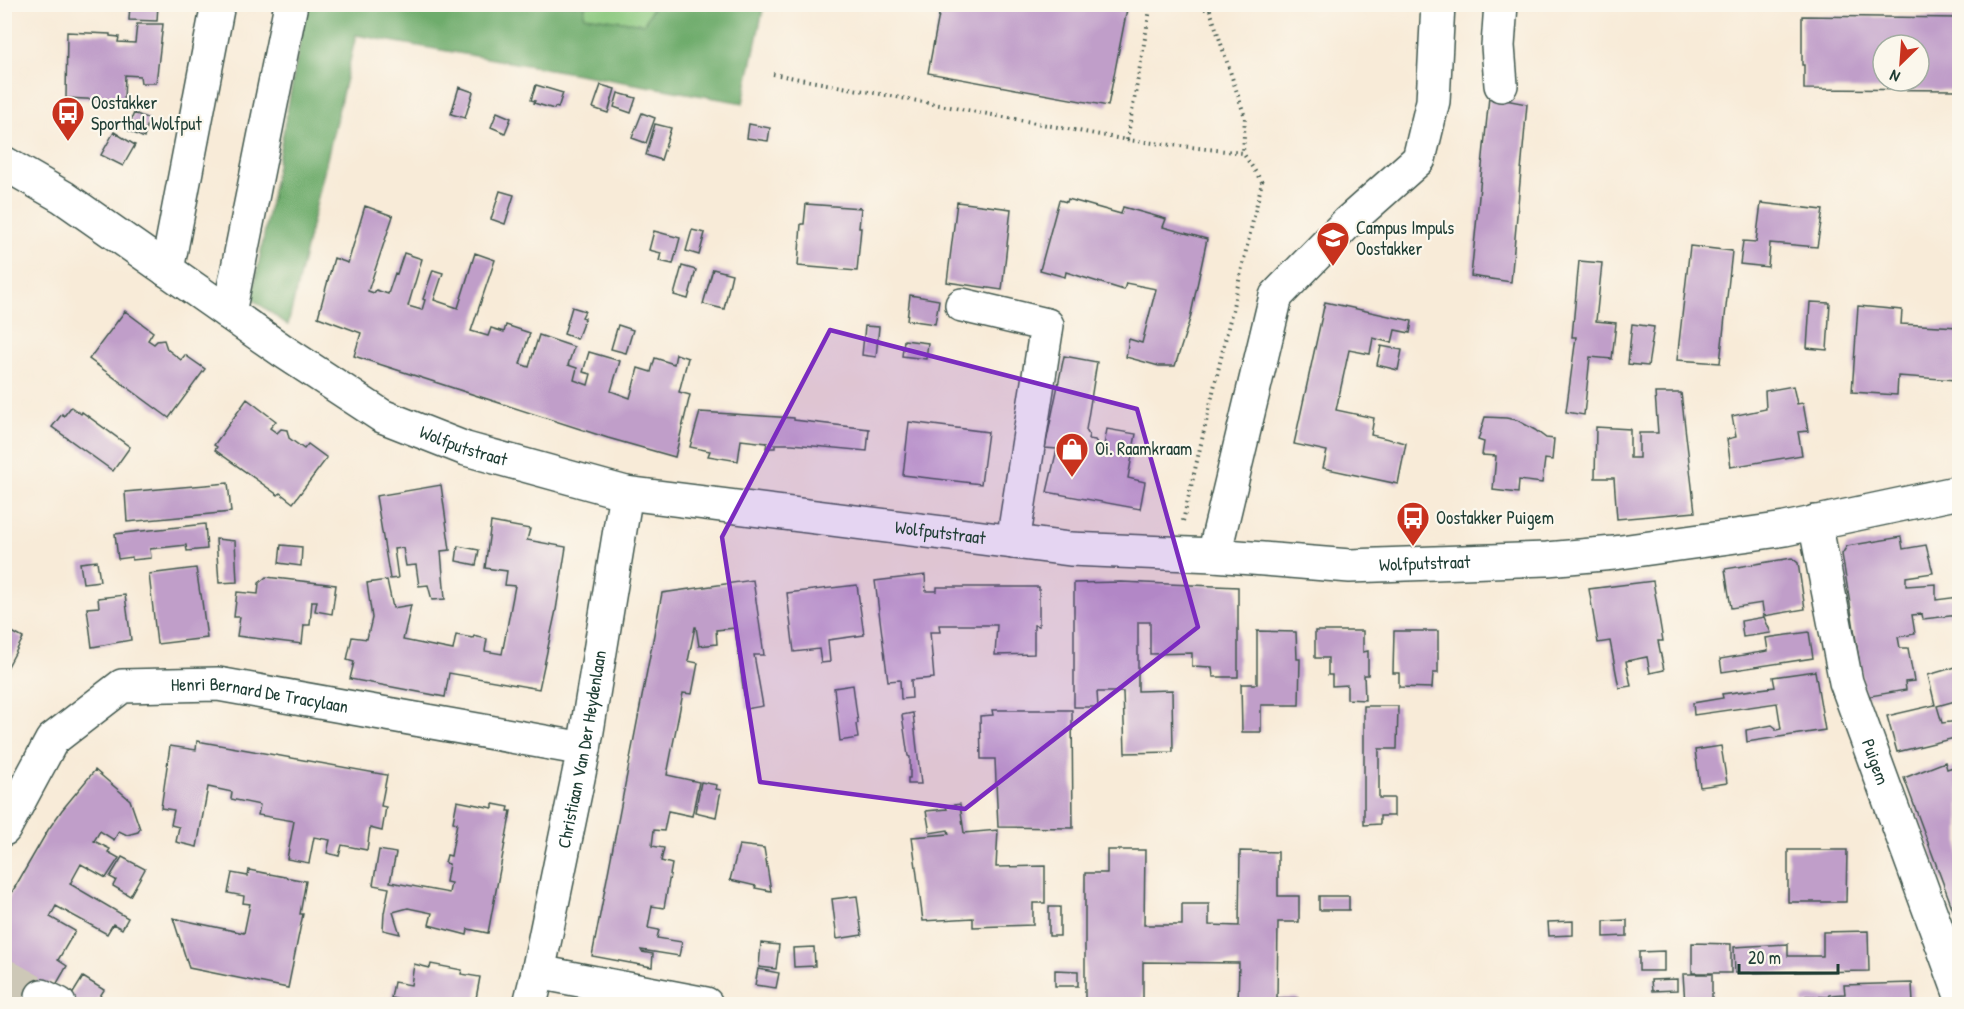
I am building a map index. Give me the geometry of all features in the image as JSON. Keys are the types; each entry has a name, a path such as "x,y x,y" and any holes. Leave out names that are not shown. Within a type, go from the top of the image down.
{"street":[{"path":"167,270 218,4"},
{"path":"229,313 291,4"},
{"path":"1214,555 1276,296 1347,223 1419,159 1433,101 1438,4"},
{"path":"1501,4 1498,46 1501,85"},
{"name":"Wolfputstraat","path":"4,163 63,197 283,351 382,416 466,449 626,494 1070,549 1214,555 1350,566 1547,559 1626,551 1785,529 1959,492"},
{"path":"962,305 1047,325 1013,542"},
{"name":"Christiaan Van Der Heydenlaan","path":"530,1005 584,749 626,494"},
{"name":"Puigem","path":"1815,522 1846,682 1959,993"},
{"name":"Henri Bernard De Tracylaan","path":"4,829 52,740 122,686 218,684 584,749"},
{"path":"538,972 706,1005"}],"path":[{"path":"1127,140 1151,4"},
{"path":"1188,4 1210,10"},
{"path":"1175,553 1262,182 1243,153 1245,117 1208,4"},
{"path":"773,74 1127,140 1243,153"}],"highlighted area":[{"path":"830,330 1137,409 1198,627 965,809 760,782 722,537"}],"green space":[{"path":"307,5 585,5 584,16 644,24 654,5 764,5 743,103 356,35 288,325 252,299"},
{"path":"585,5 654,5 644,24 584,16"}],"building":[{"path":"130,4 158,4 157,21 129,20"},
{"path":"941,4 1128,4 1108,106 928,73"},
{"path":"1802,16 1959,18 1959,90 1931,90 1931,33 1871,33 1871,89 1804,89 1804,65 1802,65"},
{"path":"137,24 163,24 156,83 141,83 140,76 125,75 124,101 66,98 67,32 110,34 110,36 119,37 118,42 135,43"},
{"path":"536,85 563,93 558,108 554,109 531,100"},
{"path":"601,85 615,89 608,113 593,108"},
{"path":"459,87 473,92 465,118 451,114"},
{"path":"618,93 636,98 631,113 614,107"},
{"path":"1489,97 1527,104 1511,282 1471,276"},
{"path":"497,112 511,118 505,133 491,127"},
{"path":"134,113 149,119 144,138 127,130"},
{"path":"642,113 655,118 646,143 632,138"},
{"path":"655,124 671,128 661,160 646,155"},
{"path":"749,124 770,128 768,141 747,138"},
{"path":"114,132 135,145 123,166 101,155"},
{"path":"500,191 514,195 505,224 491,219"},
{"path":"1068,199 1121,214 1123,207 1166,219 1163,227 1207,239 1190,319 1175,366 1159,366 1126,357 1129,339 1142,343 1156,289 1126,283 1124,290 1066,272 1065,277 1040,270 1059,200 1067,202"},
{"path":"957,202 1011,209 1002,290 947,282"},
{"path":"1761,203 1823,210 1817,247 1770,243 1768,267 1740,264 1743,241 1756,242"},
{"path":"806,204 861,208 857,271 798,266 801,224 804,224"},
{"path":"365,206 393,216 368,291 374,293 376,290 388,294 404,253 422,259 408,306 422,310 425,300 423,299 433,270 443,273 434,300 458,308 475,253 495,260 471,331 488,336 491,328 504,332 506,325 530,333 520,364 529,367 539,335 574,347 568,365 577,368 574,380 588,385 591,374 583,372 589,352 620,361 611,391 630,398 638,368 651,372 655,358 674,364 676,354 688,358 679,392 690,395 675,457 608,438 354,356 361,333 318,317 334,258 348,263"},
{"path":"692,230 705,233 699,255 686,251"},
{"path":"654,231 680,238 673,264 659,261 661,253 649,250"},
{"path":"1690,246 1732,251 1720,363 1677,360"},
{"path":"1579,261 1602,263 1596,321 1616,323 1612,359 1590,357 1584,415 1566,412 1576,337 1572,337"},
{"path":"682,266 696,270 688,299 674,295"},
{"path":"713,269 732,274 724,309 703,304"},
{"path":"910,295 939,300 935,324 907,320"},
{"path":"1325,302 1412,321 1410,333 1395,330 1392,343 1373,338 1370,354 1349,350 1336,410 1374,418 1371,435 1406,443 1398,484 1323,468 1327,451 1294,444"},
{"path":"1810,302 1830,303 1827,350 1807,348"},
{"path":"1858,306 1902,310 1901,324 1959,327 1956,380 1898,376 1897,395 1852,392"},
{"path":"572,307 585,311 582,317 585,318 577,339 564,334"},
{"path":"125,311 153,332 148,340 154,344 164,340 167,349 181,360 185,355 205,369 169,418 89,359"},
{"path":"1632,324 1654,327 1648,366 1628,364"},
{"path":"618,325 633,330 626,353 611,349"},
{"path":"865,326 879,327 876,357 862,355"},
{"path":"904,340 928,343 926,359 902,356"},
{"path":"1381,346 1402,350 1398,370 1377,365"},
{"path":"1064,356 1097,362 1086,430 1089,435 1088,439 1095,440 1099,446 1098,456 1102,457 1107,429 1136,434 1128,478 1145,482 1140,509 1047,492 1057,449 1045,448"},
{"path":"1793,386 1797,404 1803,403 1808,431 1798,432 1802,455 1731,467 1727,439 1736,437 1732,416 1766,409 1765,391"},
{"path":"1655,393 1681,393 1695,512 1617,519 1614,478 1595,478 1596,427 1630,429 1630,458 1639,458 1639,433 1658,433"},
{"path":"247,399 276,421 270,428 277,433 281,429 287,430 289,438 304,449 308,444 327,458 293,503 280,493 278,495 215,450 217,447 214,445"},
{"path":"71,407 81,414 82,412 130,447 113,471 52,427"},
{"path":"700,412 794,418 794,420 869,429 867,451 792,444 775,444 775,448 766,448 767,443 741,440 738,461 708,456 710,451 690,447"},
{"path":"1485,417 1517,420 1546,438 1554,439 1552,460 1545,459 1542,483 1519,480 1518,493 1493,490 1496,456 1482,455 1484,442 1478,440"},
{"path":"909,422 988,432 981,484 903,475"},
{"path":"228,483 231,512 127,522 125,492"},
{"path":"441,485 450,550 441,551 445,599 432,600 428,585 419,586 416,565 406,566 403,548 394,549 398,578 390,579 376,496"},
{"path":"491,522 530,529 527,540 566,547 556,610 539,689 449,673 445,697 350,679 354,662 347,660 352,637 367,639 372,618 367,583 387,580 393,608 411,605 403,640 453,650 456,635 473,638 474,636 487,639 485,651 502,654 515,586 505,585 507,571 485,568"},
{"path":"205,524 207,549 187,551 186,545 150,549 151,558 118,559 115,534"},
{"path":"1901,537 1903,549 1926,545 1933,573 1906,577 1906,586 1936,584 1936,600 1959,597 1959,615 1923,619 1922,614 1912,615 1915,634 1898,637 1900,648 1908,648 1914,681 1905,682 1906,690 1865,697 1842,554 1847,546"},
{"path":"216,539 235,541 237,582 219,583"},
{"path":"281,545 302,547 301,566 279,563"},
{"path":"458,546 479,550 476,565 456,561"},
{"path":"1792,558 1798,563 1805,609 1764,616 1762,603 1731,608 1725,569"},
{"path":"97,561 100,581 83,583 80,563"},
{"path":"196,568 207,638 157,644 149,574"},
{"path":"925,575 926,591 937,591 937,587 1039,587 1039,626 1034,625 1034,654 995,655 997,625 939,625 940,632 930,632 934,678 911,680 912,698 901,699 900,680 888,681 875,581"},
{"path":"266,577 336,585 332,614 315,611 317,601 312,601 310,625 304,625 302,644 237,636 240,617 234,617 237,592 258,594 259,583"},
{"path":"753,580 764,655 754,655 763,706 746,709 735,628 716,630 717,644 699,646 695,627 688,661 698,663 692,694 683,693 667,775 699,782 692,816 668,811 664,831 654,830 652,846 664,848 661,861 672,864 664,908 652,906 648,928 659,930 657,938 682,942 679,956 641,950 653,954 652,967 592,956 662,593"},
{"path":"1653,581 1663,641 1658,641 1664,670 1650,673 1647,657 1626,661 1631,686 1619,688 1610,641 1598,643 1589,589"},
{"path":"1121,582 1238,587 1238,677 1213,677 1212,667 1192,666 1192,653 1150,654 1150,622 1138,622 1138,691 1172,690 1173,752 1125,753 1123,692 1097,692 1098,707 1074,707 1074,583"},
{"path":"857,585 864,635 828,640 830,662 821,663 819,649 794,652 787,593"},
{"path":"125,595 131,640 92,647 87,608 99,607 98,598"},
{"path":"1764,617 1771,633 1743,637 1741,621"},
{"path":"5,628 23,638 5,672"},
{"path":"1257,631 1296,632 1297,659 1300,659 1299,705 1261,705 1261,732 1242,732 1241,684 1257,684"},
{"path":"1315,631 1363,631 1363,652 1368,651 1368,675 1364,675 1365,700 1347,699 1347,685 1332,686 1332,675 1328,675 1328,658 1315,658"},
{"path":"1394,631 1438,631 1438,673 1433,673 1432,688 1399,687 1399,673 1393,673"},
{"path":"1809,632 1813,658 1722,672 1720,659 1768,651 1766,638"},
{"path":"1959,666 1959,700 1937,706 1942,723 1959,721 1959,737 1897,752 1887,716 1935,705 1928,675"},
{"path":"1815,671 1825,730 1747,742 1746,730 1772,725 1776,730 1781,729 1777,703 1694,715 1693,703 1723,698 1722,694 1775,687 1773,677"},
{"path":"853,685 858,738 840,741 834,688"},
{"path":"1364,706 1398,706 1397,749 1379,749 1379,798 1394,798 1394,816 1380,816 1380,824 1364,825"},
{"path":"992,710 1072,710 1073,828 998,827 995,759 981,759 980,716 993,715"},
{"path":"913,713 921,784 908,784 910,757 902,715"},
{"path":"197,741 387,775 381,806 386,807 382,831 370,828 367,850 342,845 339,856 327,853 330,840 314,837 309,863 287,859 294,821 258,815 260,805 231,799 232,792 208,787 197,847 176,842 179,827 171,825 174,810 161,808 170,746 196,750"},
{"path":"1721,746 1727,783 1700,787 1695,750"},
{"path":"1945,762 1947,769 1959,765 1959,926 1904,778"},
{"path":"95,770 130,800 140,829 138,832 127,835 119,831 114,840 100,831 94,841 110,849 108,852 119,858 106,878 81,864 70,884 128,918 122,929 113,924 107,934 56,906 50,917 75,931 58,960 67,966 56,985 50,981 39,1001 44,1004 4,1004 4,906 48,830"},
{"path":"701,782 717,785 716,789 721,790 716,817 695,812"},
{"path":"457,801 493,808 493,804 509,807 508,811 511,811 488,933 468,929 467,935 429,925 432,913 408,908 393,912 400,934 383,930 389,888 373,885 379,850 396,853 390,882 449,893 451,883 446,882 449,864 445,863 447,855 451,856 457,823 453,822"},
{"path":"960,804 964,833 998,830 996,867 1045,866 1045,903 1033,903 1033,925 973,927 973,918 923,921 912,837 949,834 948,830 930,833 926,811 947,809 946,806"},
{"path":"739,845 764,848 771,891 730,880"},
{"path":"1107,850 1145,850 1144,925 1182,925 1182,904 1209,904 1209,925 1239,926 1240,851 1278,852 1278,896 1299,896 1299,922 1278,922 1277,998 1298,998 1298,1004 1238,1004 1239,963 1143,962 1143,1004 1085,1004 1085,873 1107,873"},
{"path":"1788,850 1847,850 1846,902 1788,902"},
{"path":"122,857 145,869 130,896 113,886 116,880 110,877"},
{"path":"249,870 306,881 300,914 303,914 288,988 189,968 173,918 244,933 250,904 243,903 244,896 228,893 232,873 248,876"},
{"path":"857,896 862,935 837,939 832,899"},
{"path":"1319,896 1349,896 1349,910 1319,910"},
{"path":"1049,907 1060,907 1060,936 1049,936"},
{"path":"1627,920 1627,936 1604,937 1604,921"},
{"path":"1573,921 1573,935 1549,936 1548,922"},
{"path":"1868,931 1869,971 1735,973 1734,947 1788,944 1788,956 1823,956 1823,932"},
{"path":"761,943 779,945 776,969 759,967"},
{"path":"1692,943 1731,944 1731,973 1692,973"},
{"path":"814,947 815,966 794,967 793,948"},
{"path":"1664,951 1664,971 1639,971 1639,952"},
{"path":"414,964 430,968 431,964 462,970 461,974 480,977 475,1004 420,1004 391,998 394,982 411,985"},
{"path":"758,969 779,973 776,988 755,985"},
{"path":"1055,970 1078,971 1078,986 1055,986"},
{"path":"1683,974 1712,974 1712,1004 1685,1004"},
{"path":"83,977 104,990 95,1004 81,1004 70,998"},
{"path":"1677,979 1677,990 1652,991 1651,980"},
{"path":"1912,983 1913,1004 1803,1004 1802,998 1845,994 1844,985"}],"tunnel":[{"path":"4,975 42,996"}],"place":[{"name":"Oostakker Sporthal Wolfput","path":"68,142"},
{"name":"Campus Impuls Oostakker","path":"1333,267"},
{"name":"Oi. Raamkraam","path":"1072,478"},
{"name":"Oostakker Puigem","path":"1413,547"}]}
